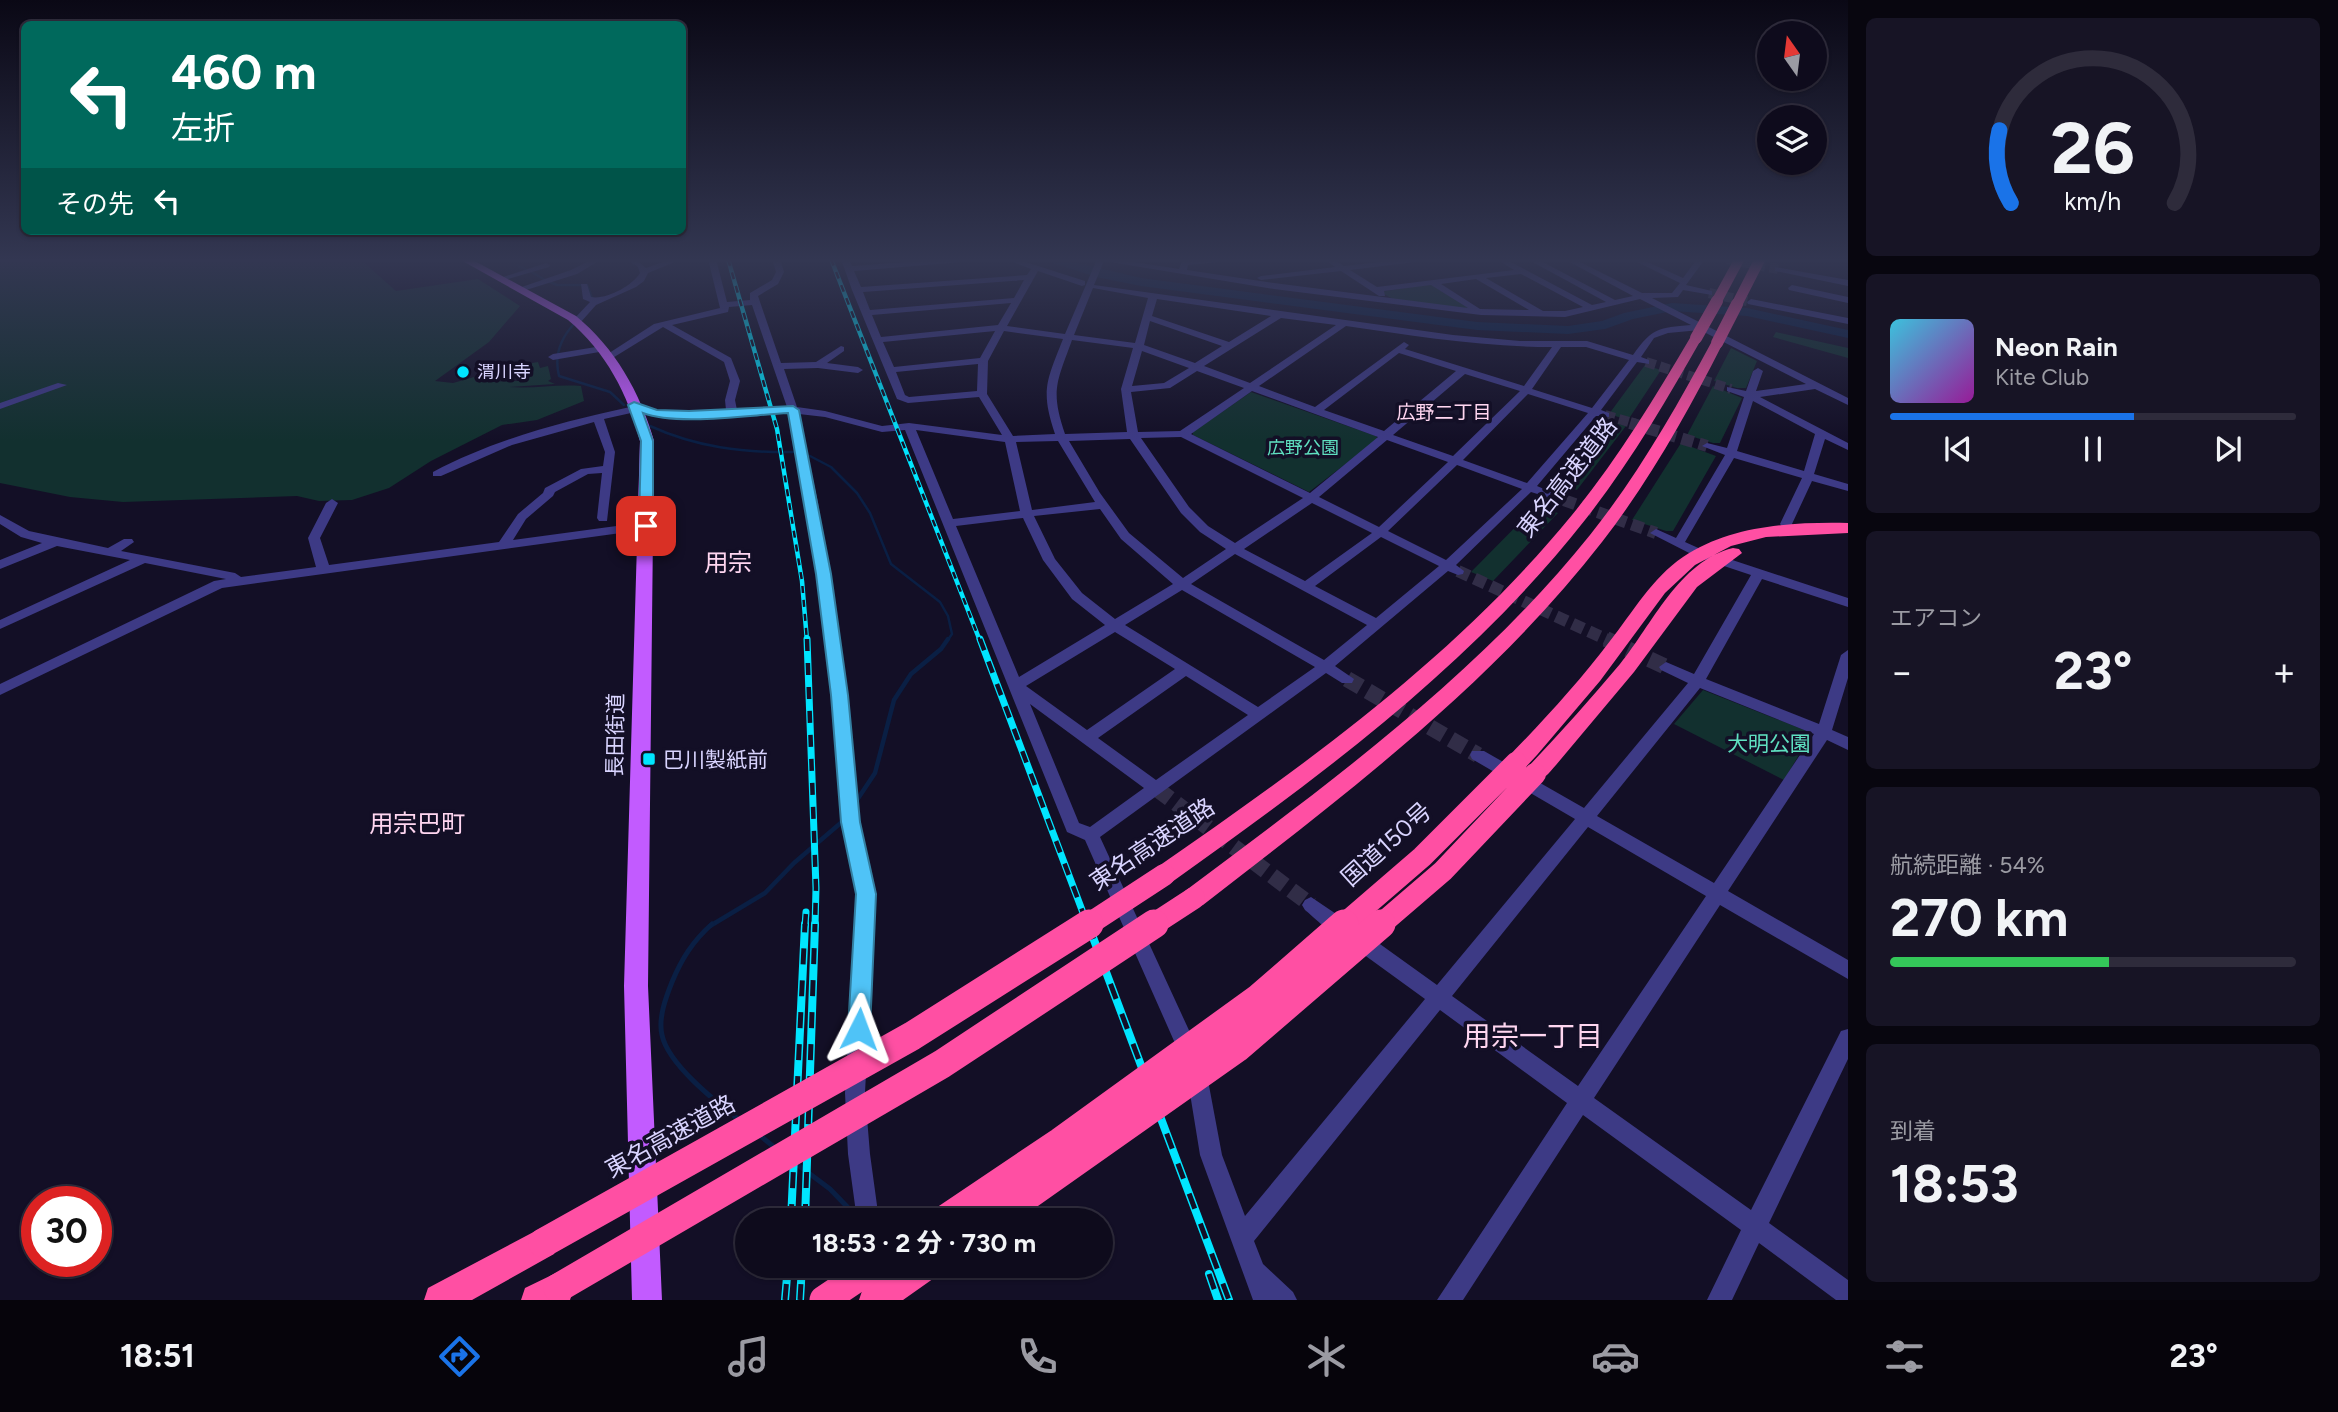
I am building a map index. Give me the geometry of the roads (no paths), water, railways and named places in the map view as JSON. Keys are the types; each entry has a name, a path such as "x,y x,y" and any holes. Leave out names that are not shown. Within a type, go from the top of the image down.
{"highway":[{"name":"東名高速道路","path":"440,1300 912,1036 1164,876 1308,771 1415,684 1512,594 1559,541 1619,465 1646,425 1702,320"},
{"path":"547,1294 942,1064 1194,898 1322,801 1422,717 1538,606 1577,562 1640,477 1669,432 1717,343 1733,320"},
{"name":"国道150号","path":"962,1208 1060,1142 1259,998 1422,858 1525,768 1639,652 1682,589 1710,556 1735,540 1790,529 1848,528"},
{"name":"国道150号","path":"1710,556 1787,540 1848,538"},
{"name":"国道150号","path":"1010,1208 1237,1048 1443,871 1525,768"},
{"path":"824,1300 855,1278"},
{"path":"875,1300 907,1278"}],"main road":[{"name":"長田街道","path":"577,321 605,353 635,407 647,441 636,986 647,1300"}],"street":[{"path":"557,357 605,353 664,324 686,320"},
{"path":"762,320 793,410 824,574 840,695 850,822 866,894 855,1093 866,1208"},
{"path":"869,320 901,397 908,400 982,394"},
{"path":"1005,320 983,361 982,394 1010,439 1027,514 1062,579 1077,596 1114,625 1260,715"},
{"path":"1075,320 1052,381 1050,397 1054,419 1102,505 1125,536 1182,584 1347,678"},
{"path":"1146,320 1126,389 1133,435 1192,519 1235,549 1377,624"},
{"path":"1155,320 1230,346"},
{"path":"1126,389 1166,386 1272,320"},
{"path":"1312,320 1419,334 1558,345 1587,344 1640,360"},
{"path":"1682,320 1848,402"},
{"path":"664,324 728,359 735,381 730,400 732,414"},
{"path":"1183,434 1343,324"},
{"path":"877,340 1000,328 1138,346 1547,494"},
{"path":"1091,835 1260,715 1452,569 1599,413 1640,360 1656,333 1698,329"},
{"path":"1317,411 1419,334"},
{"path":"1306,586 1379,533 1455,461 1527,391 1558,345"},
{"path":"818,365 841,349"},
{"path":"1398,350 1599,413"},
{"path":"890,370 983,361"},
{"path":"779,366 818,365 858,370"},
{"path":"1016,686 1182,584 1311,498 1463,371"},
{"path":"1678,544 1731,453 1758,371"},
{"path":"0,406 62,385"},
{"path":"1749,395 1816,386"},
{"path":"1731,389 1749,395 1848,447"},
{"path":"437,474 488,450 635,407 655,414 732,414 793,410 825,414 882,429 909,426 1010,439 1183,434 1452,569"},
{"path":"598,418 609,445 603,518"},
{"path":"909,426 1073,827 1091,835 1195,1064 1205,1108 1210,1155 1265,1300"},
{"path":"1790,529 1786,524 1808,476 1821,433"},
{"path":"1707,446 1848,488"},
{"path":"503,546 522,517 549,494 549,490 585,471 608,469"},
{"path":"324,571 314,538 332,503"},
{"path":"948,523 1102,505"},
{"path":"0,519 25,534 55,542 248,580"},
{"path":"0,690 219,584 646,526"},
{"path":"1656,533 1710,556 1848,603"},
{"path":"0,565 55,542"},
{"path":"108,553 128,542"},
{"path":"0,625 143,559"},
{"path":"1241,1240 1698,682 1759,572"},
{"path":"1449,1300 1824,732 1848,655"},
{"path":"1666,667 1848,744"},
{"path":"1087,738 1185,669"},
{"path":"1016,686 1157,789"},
{"path":"1478,754 1848,970"},
{"path":"1311,905 1848,1294"},
{"path":"1719,1300 1848,1038"},
{"path":"1254,1269 1285,1300"},
{"path":"874,1278 875,1300"}],"waterway":[{"path":"1429,320 1477,326 1568,330 1605,325 1619,320"},
{"path":"1782,320 1848,334"},
{"path":"574,324 559,348 559,376 610,392 624,405"},
{"path":"650,426 702,444 756,451 794,452"},
{"path":"810,456 831,467 857,493 870,513 891,564 940,602 948,616 952,634 947,641"},
{"path":"855,803 875,773 894,700 911,674 941,649 948,639"},
{"path":"710,926 765,893 794,863 843,821"},
{"path":"712,924 694,943 676,973 663,1008 661,1028 666,1046 683,1070 738,1119"},
{"path":"758,1134 774,1147"},
{"path":"794,1162 830,1189 848,1208"}],"tunnel":[{"path":"1646,362 1731,389"},
{"path":"1605,415 1636,424"},
{"path":"1630,423 1707,446"},
{"path":"1547,494 1656,533"},
{"path":"1458,571 1610,641"},
{"path":"1606,639 1666,667"},
{"path":"1347,679 1478,755"},
{"path":"1157,789 1311,905"}],"railway":[{"path":"745,320 777,429 802,581 807,641"},
{"path":"855,320 980,641"},
{"path":"807,639 815,926"},
{"path":"980,639 1088,926"},
{"path":"805,926 806,912"},
{"path":"792,1208 805,924"},
{"path":"805,1208 815,924"},
{"path":"1088,924 1229,1300"},
{"path":"1209,1274 1218,1300"},
{"path":"785,1300 787,1278"},
{"path":"800,1300 801,1278"}],"place":[{"name":"渭川寺","path":"463,372"},
{"name":"巴川製紙前","path":"649,759"}],"district":[{"name":"広野二丁目","path":"1444,412"},
{"name":"用宗","path":"728,562"},
{"name":"用宗巴町","path":"417,823"},
{"name":"用宗一丁目","path":"1533,1036"}],"park label":[{"name":"広野公園","path":"1303,448"},
{"name":"大明公園","path":"1769,743"}]}
